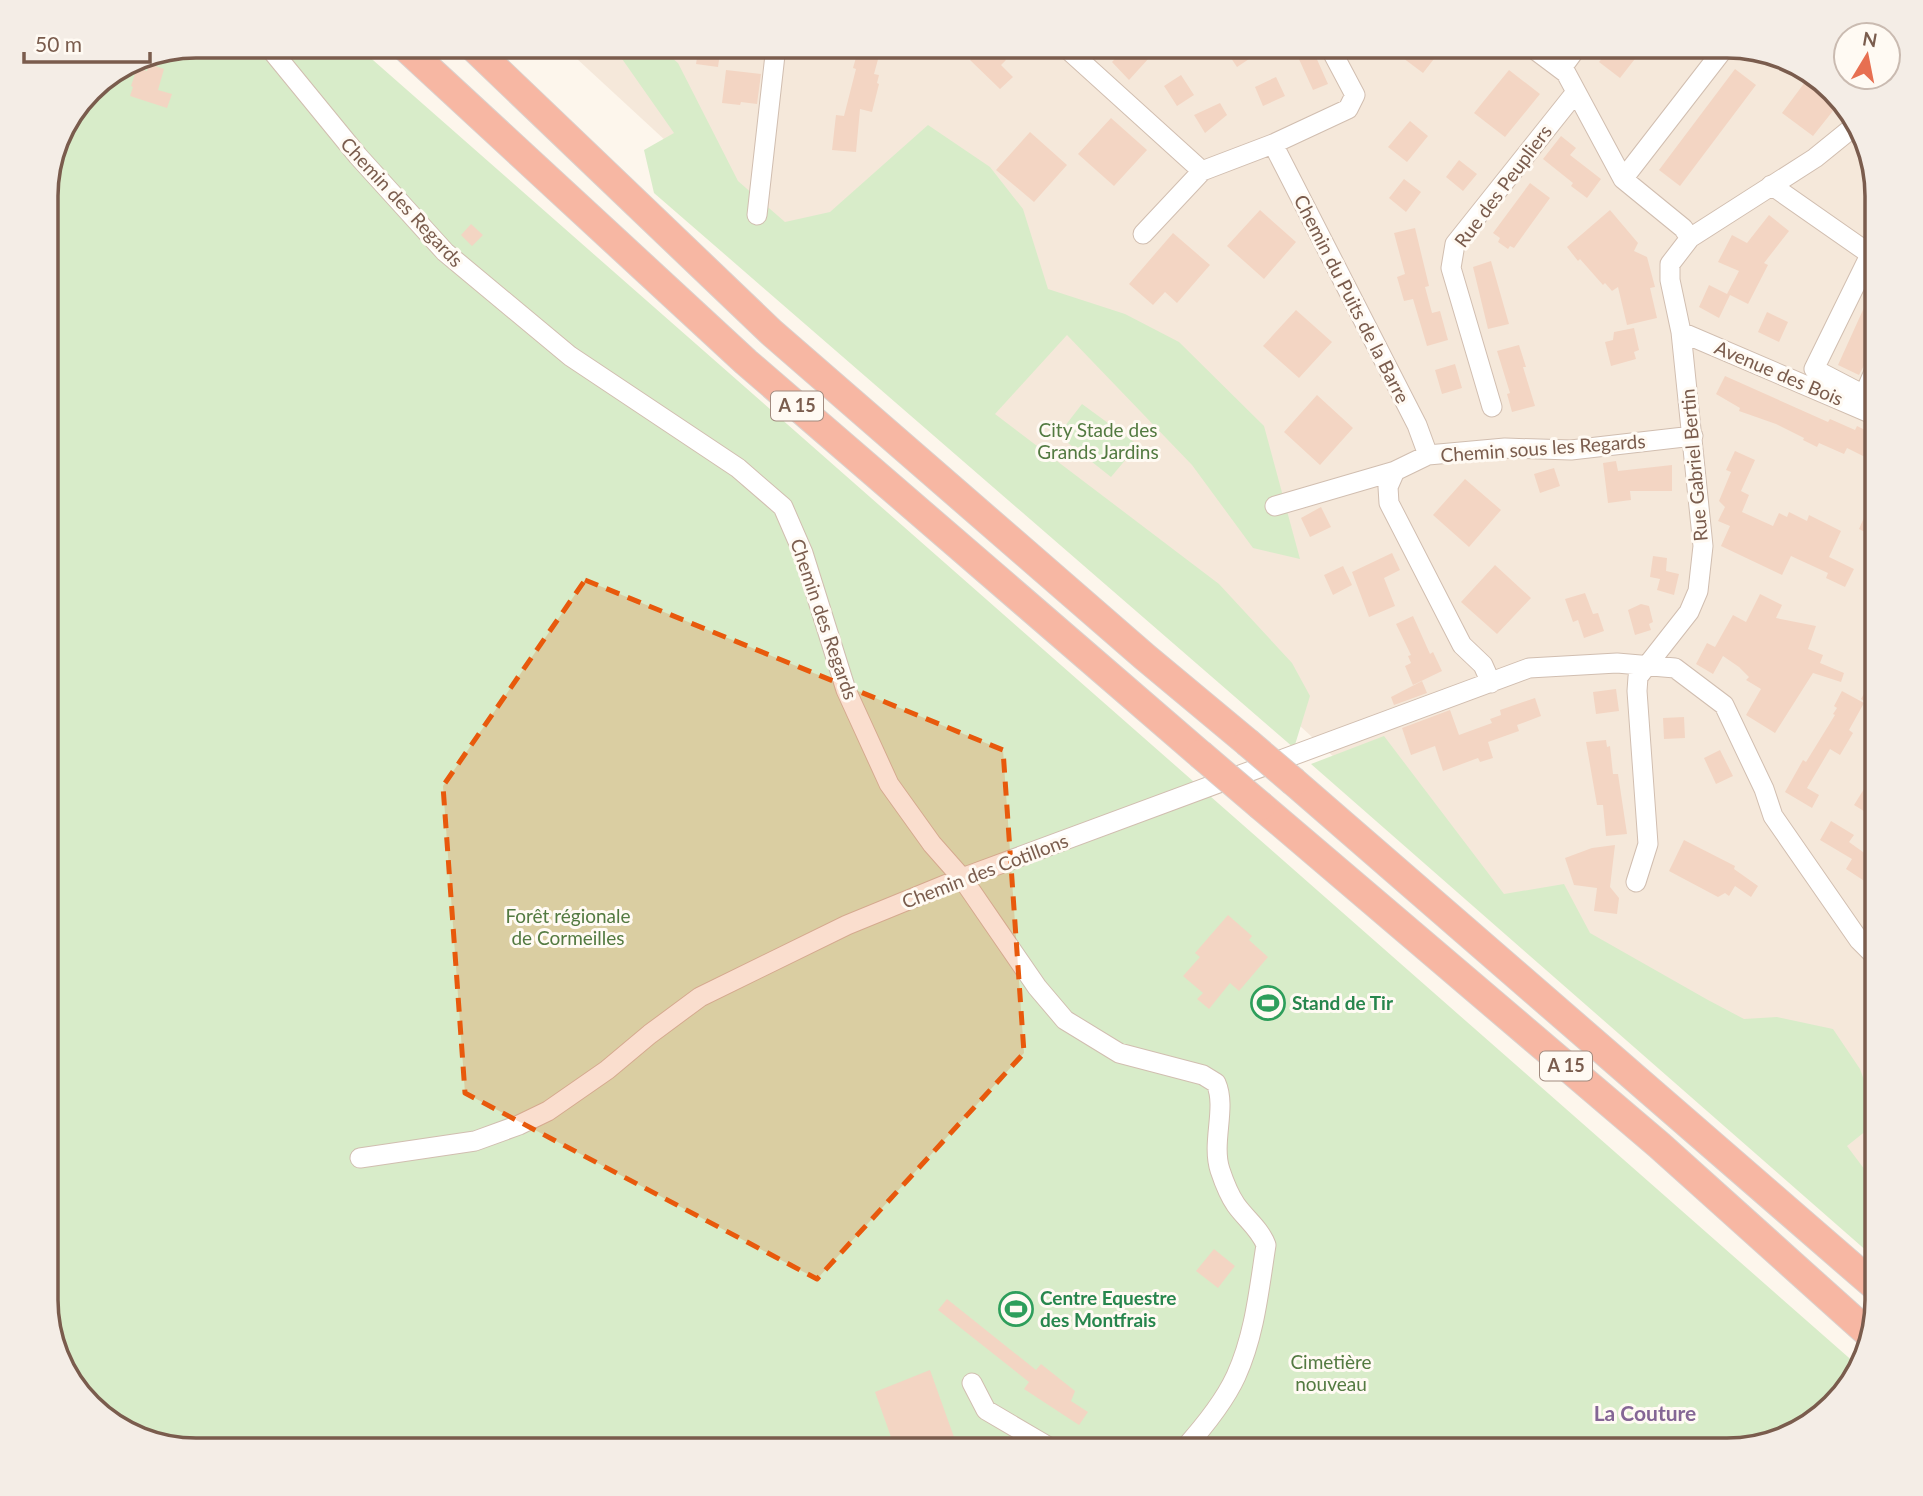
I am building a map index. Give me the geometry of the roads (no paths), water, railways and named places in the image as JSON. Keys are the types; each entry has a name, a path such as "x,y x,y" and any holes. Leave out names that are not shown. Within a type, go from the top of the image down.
{"highway":[{"name":"A 15","path":"417,58 746,362 1659,1145 1862,1328"},
{"name":"A 15","path":"485,58 771,332 1865,1277"}],"street":[{"name":"Chemin des Regards","path":"278,58 358,156 445,252 570,356 738,468 783,507 803,554 846,690 889,784 932,844 962,878 1037,987 1065,1020 1119,1053 1203,1075 1216,1083 1220,1099 1216,1137 1219,1167 1236,1206 1263,1237 1266,1245 1253,1326 1235,1379 1192,1438"},
{"path":"757,215 775,58"},
{"path":"1082,58 1202,171"},
{"path":"1143,234 1202,171 1273,144 1348,109 1355,95 1335,58"},
{"path":"1547,58 1566,72 1623,179 1683,228 1690,239"},
{"path":"1558,66 1569,58"},
{"path":"1623,179 1717,58"},
{"name":"Rue des Peupliers","path":"1492,407 1451,268 1455,244 1576,92"},
{"name":"Rue Gabriel Bertin","path":"1636,882 1648,844 1638,677 1689,612 1698,591 1703,546 1681,331 1670,280 1670,264 1690,239 1815,158 1849,131"},
{"name":"Chemin du Puits de la Barre","path":"1273,144 1417,425 1428,455"},
{"path":"1771,185 1865,251"},
{"path":"1865,274 1814,369 1864,395 1865,393"},
{"name":"Avenue des Bois","path":"1681,331 1865,410"},
{"name":"Chemin sous les Regards","path":"1275,506 1395,471 1428,455 1505,448 1571,450 1693,436"},
{"path":"1395,471 1388,487 1389,503 1462,645 1483,665 1492,682"},
{"name":"Chemin des Cotillons","path":"360,1158 475,1141 496,1135 538,1116 607,1070 701,997 846,925 962,878 1529,668 1618,663 1675,668 1724,705 1764,789 1773,816 1865,946"},
{"path":"972,1383 986,1410 1032,1438"}],"place":[{"name":"Stand de Tir","path":"1268,1003"},
{"name":"Centre Equestre des Montfrais","path":"1016,1309"}],"district":[{"name":"La Couture","path":"1645,1414"}],"park label":[{"name":"City Stade des Grands Jardins","path":"1098,441"},
{"name":"Forêt régionale de Cormeilles","path":"568,927"},
{"name":"Cimetière nouveau","path":"1331,1373"}]}
